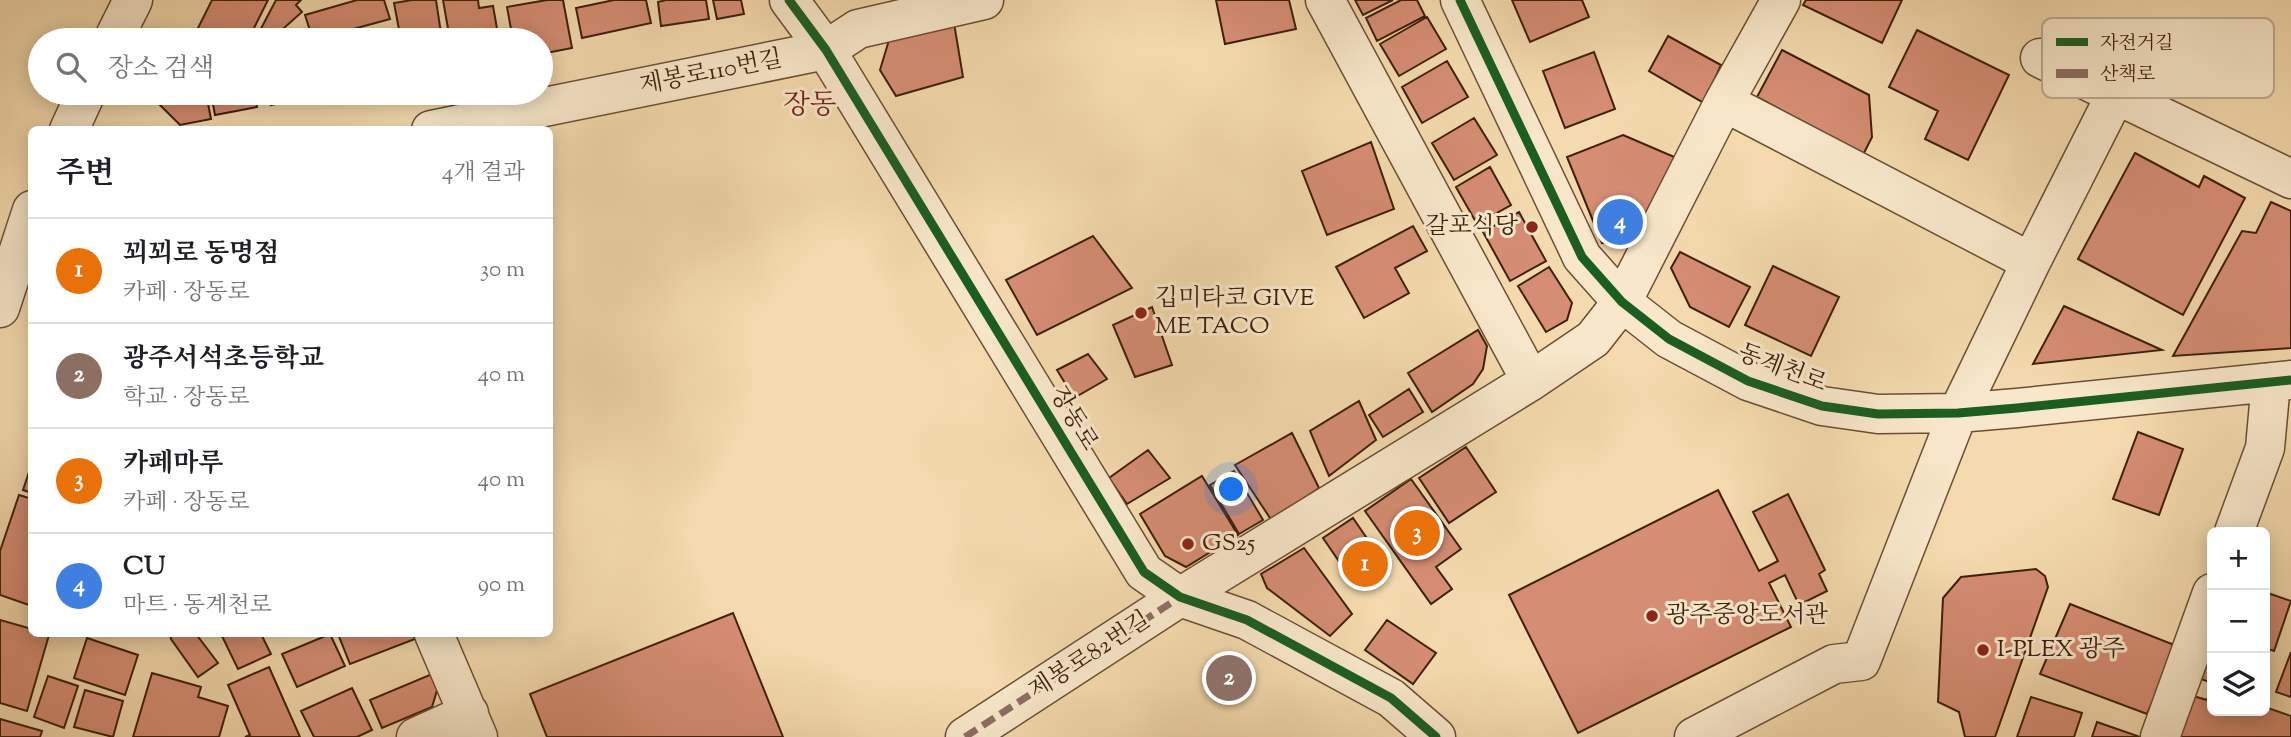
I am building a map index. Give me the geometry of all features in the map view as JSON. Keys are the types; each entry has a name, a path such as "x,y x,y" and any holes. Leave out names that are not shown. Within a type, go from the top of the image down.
{"street":[{"path":"119,28 133,0"},
{"name":"장동로","path":"789,0 826,50 1144,572 1180,597 1247,620 1391,698 1436,737"},
{"name":"제봉로110번길","path":"451,126 826,50 858,29 984,0"},
{"path":"1325,0 1531,381"},
{"name":"동계천로","path":"1460,0 1582,257 1622,302 1669,339 1748,381 1822,406 1878,414 1958,413 2281,381"},
{"path":"1180,597 1531,381 1593,339 1622,302 1724,102 1781,0"},
{"path":"1694,737 1834,664 1861,662 1958,413 2114,98"},
{"path":"2124,98 2291,179"},
{"path":"1724,102 2031,262"},
{"path":"71,126 80,105"},
{"path":"0,308 28,221"},
{"path":"2236,527 2265,448 2281,381"},
{"name":"제봉로82번길","path":"965,737 1180,597"},
{"path":"2160,737 2207,607"},
{"path":"416,737 474,725 435,637"}],"building":[{"path":"212,0 268,0 254,28 198,28"},
{"path":"276,0 301,0 296,5 302,12 284,28 261,28"},
{"path":"357,0 384,0 390,19 357,28 309,28 305,15"},
{"path":"436,0 440,28 399,28 394,3"},
{"path":"443,0 478,0 479,8 493,6 497,28 448,28"},
{"path":"563,0 572,48 553,52 553,28 511,28 507,7"},
{"path":"614,0 646,0 651,23 582,38 576,8"},
{"path":"706,0 709,19 661,26 658,2"},
{"path":"713,0 741,0 744,14 717,19"},
{"path":"1216,0 1289,0 1296,29 1225,44"},
{"path":"1355,0 1393,0 1363,15"},
{"path":"1401,0 1417,0 1425,16 1377,41 1366,18"},
{"path":"1512,0 1582,0 1589,17 1530,42"},
{"path":"1806,0 1902,0 1882,43 1803,5"},
{"path":"1427,17 1446,49 1399,76 1380,44"},
{"path":"954,23 963,77 896,96 880,70 889,40"},
{"path":"1917,30 2009,75 1968,160 1925,139 1938,111 1889,87"},
{"path":"1668,36 1721,65 1704,103 1649,71"},
{"path":"1782,50 1869,95 1872,137 1859,163 1776,119 1781,110 1757,97"},
{"path":"1594,52 1615,109 1565,128 1543,71"},
{"path":"1447,61 1468,97 1422,123 1402,87"},
{"path":"160,105 208,105 211,119 180,125"},
{"path":"213,105 257,105 257,107 215,115"},
{"path":"1474,118 1497,155 1454,180 1432,143"},
{"path":"1623,135 1679,159 1641,244 1602,243 1567,157"},
{"path":"1371,142 1394,209 1327,235 1302,171"},
{"path":"2135,153 2199,187 2204,176 2245,198 2183,315 2078,259"},
{"path":"1490,167 1511,205 1477,224 1456,187"},
{"path":"2271,202 2291,211 2291,348 2173,356 2242,231 2256,233"},
{"path":"1519,212 1546,261 1510,281 1483,232"},
{"path":"1413,226 1427,251 1395,268 1409,293 1364,318 1336,267"},
{"path":"1093,236 1132,288 1037,335 1006,280"},
{"path":"1680,252 1750,287 1729,327 1690,307 1671,268"},
{"path":"1773,266 1839,297 1811,356 1745,325"},
{"path":"1549,267 1572,303 1567,320 1546,332 1518,286"},
{"path":"2064,306 2162,350 2033,364"},
{"path":"1152,307 1172,365 1135,377 1113,325"},
{"path":"1478,330 1487,346 1483,369 1473,384 1432,412 1408,373"},
{"path":"1088,354 1107,379 1074,398 1057,370"},
{"path":"1409,389 1423,412 1383,437 1369,415"},
{"path":"1359,401 1376,440 1329,476 1310,431"},
{"path":"2138,432 2183,449 2159,515 2113,499"},
{"path":"1292,433 1319,488 1272,521 1235,465"},
{"path":"1466,447 1496,492 1449,523 1419,478"},
{"path":"1148,450 1170,478 1127,504 1109,478"},
{"path":"1234,471 1263,520 1239,534 1210,485"},
{"path":"28,475 28,492 23,490"},
{"path":"1202,476 1238,535 1186,567 1165,556 1140,514"},
{"path":"1411,479 1461,549 1436,567 1452,589 1431,604 1365,511"},
{"name":"광주중앙도서관","path":"1718,490 1759,571 1778,561 1753,512 1788,494 1825,570 1819,574 1827,591 1799,605 1785,575 1769,583 1791,627 1578,733 1509,595"},
{"path":"19,495 28,498 28,605 0,595 0,551"},
{"path":"1353,518 1386,566 1356,586 1323,538"},
{"path":"1304,548 1352,614 1330,636 1267,588 1261,574"},
{"name":"I-PLEX 광주","path":"2036,569 2045,576 2048,587 1995,737 1965,737 1959,712 1938,702 1943,598 1961,577"},
{"path":"2270,594 2291,601 2274,651 2270,650"},
{"path":"2070,604 2177,646 2147,714 2040,674"},
{"path":"733,613 783,737 547,737 530,694"},
{"path":"0,620 28,628 28,637 48,637 27,711 0,703"},
{"path":"1387,620 1436,653 1413,684 1365,650"},
{"path":"198,637 218,663 198,677 171,639"},
{"path":"222,637 262,637 271,654 238,669"},
{"path":"323,637 331,637 345,666 297,687 282,654"},
{"path":"339,637 414,637 415,639 350,664"},
{"path":"87,638 138,655 125,695 74,678"},
{"path":"2291,652 2291,697 2276,692"},
{"path":"2207,661 2207,681 2201,679"},
{"path":"269,667 300,737 245,737 250,735 228,685"},
{"path":"152,673 201,687 198,697 228,706 219,737 133,737"},
{"path":"432,674 438,687 432,707 382,728 370,700"},
{"path":"48,676 78,686 64,728 34,717"},
{"path":"352,688 372,730 357,737 314,737 301,711"},
{"path":"85,690 123,701 113,737 74,727"},
{"path":"2193,696 2207,700 2207,716 2270,716 2270,709 2291,716 2291,737 2178,737"},
{"path":"2031,697 2082,713 2074,737 2017,737"},
{"path":"0,719 42,731 40,737 0,737"},
{"path":"2097,722 2140,737 2092,737"}],"marked path":[{"path":"965,737 1180,597"}],"cycle path":[{"path":"789,0 826,50 1144,572 1180,597 1247,620 1391,698 1436,737"},
{"path":"1460,0 1582,257 1622,302 1669,339 1748,381 1822,406 1878,414 1958,413 2291,380"}],"place":[{"name":"CU","path":"1620,222"},
{"name":"갈포식당","path":"1532,227"},
{"name":"깁미타코 GIVE ME TACO","path":"1141,313"},
{"name":"카페마루","path":"1417,533"},
{"name":"GS25","path":"1188,544"},
{"name":"꾀꾀로 동명점","path":"1365,564"},
{"name":"광주중앙도서관","path":"1652,616"},
{"name":"I-PLEX 광주","path":"1983,650"},
{"name":"광주서석초등학교","path":"1229,678"}],"district":[{"name":"장동","path":"810,106"}]}
